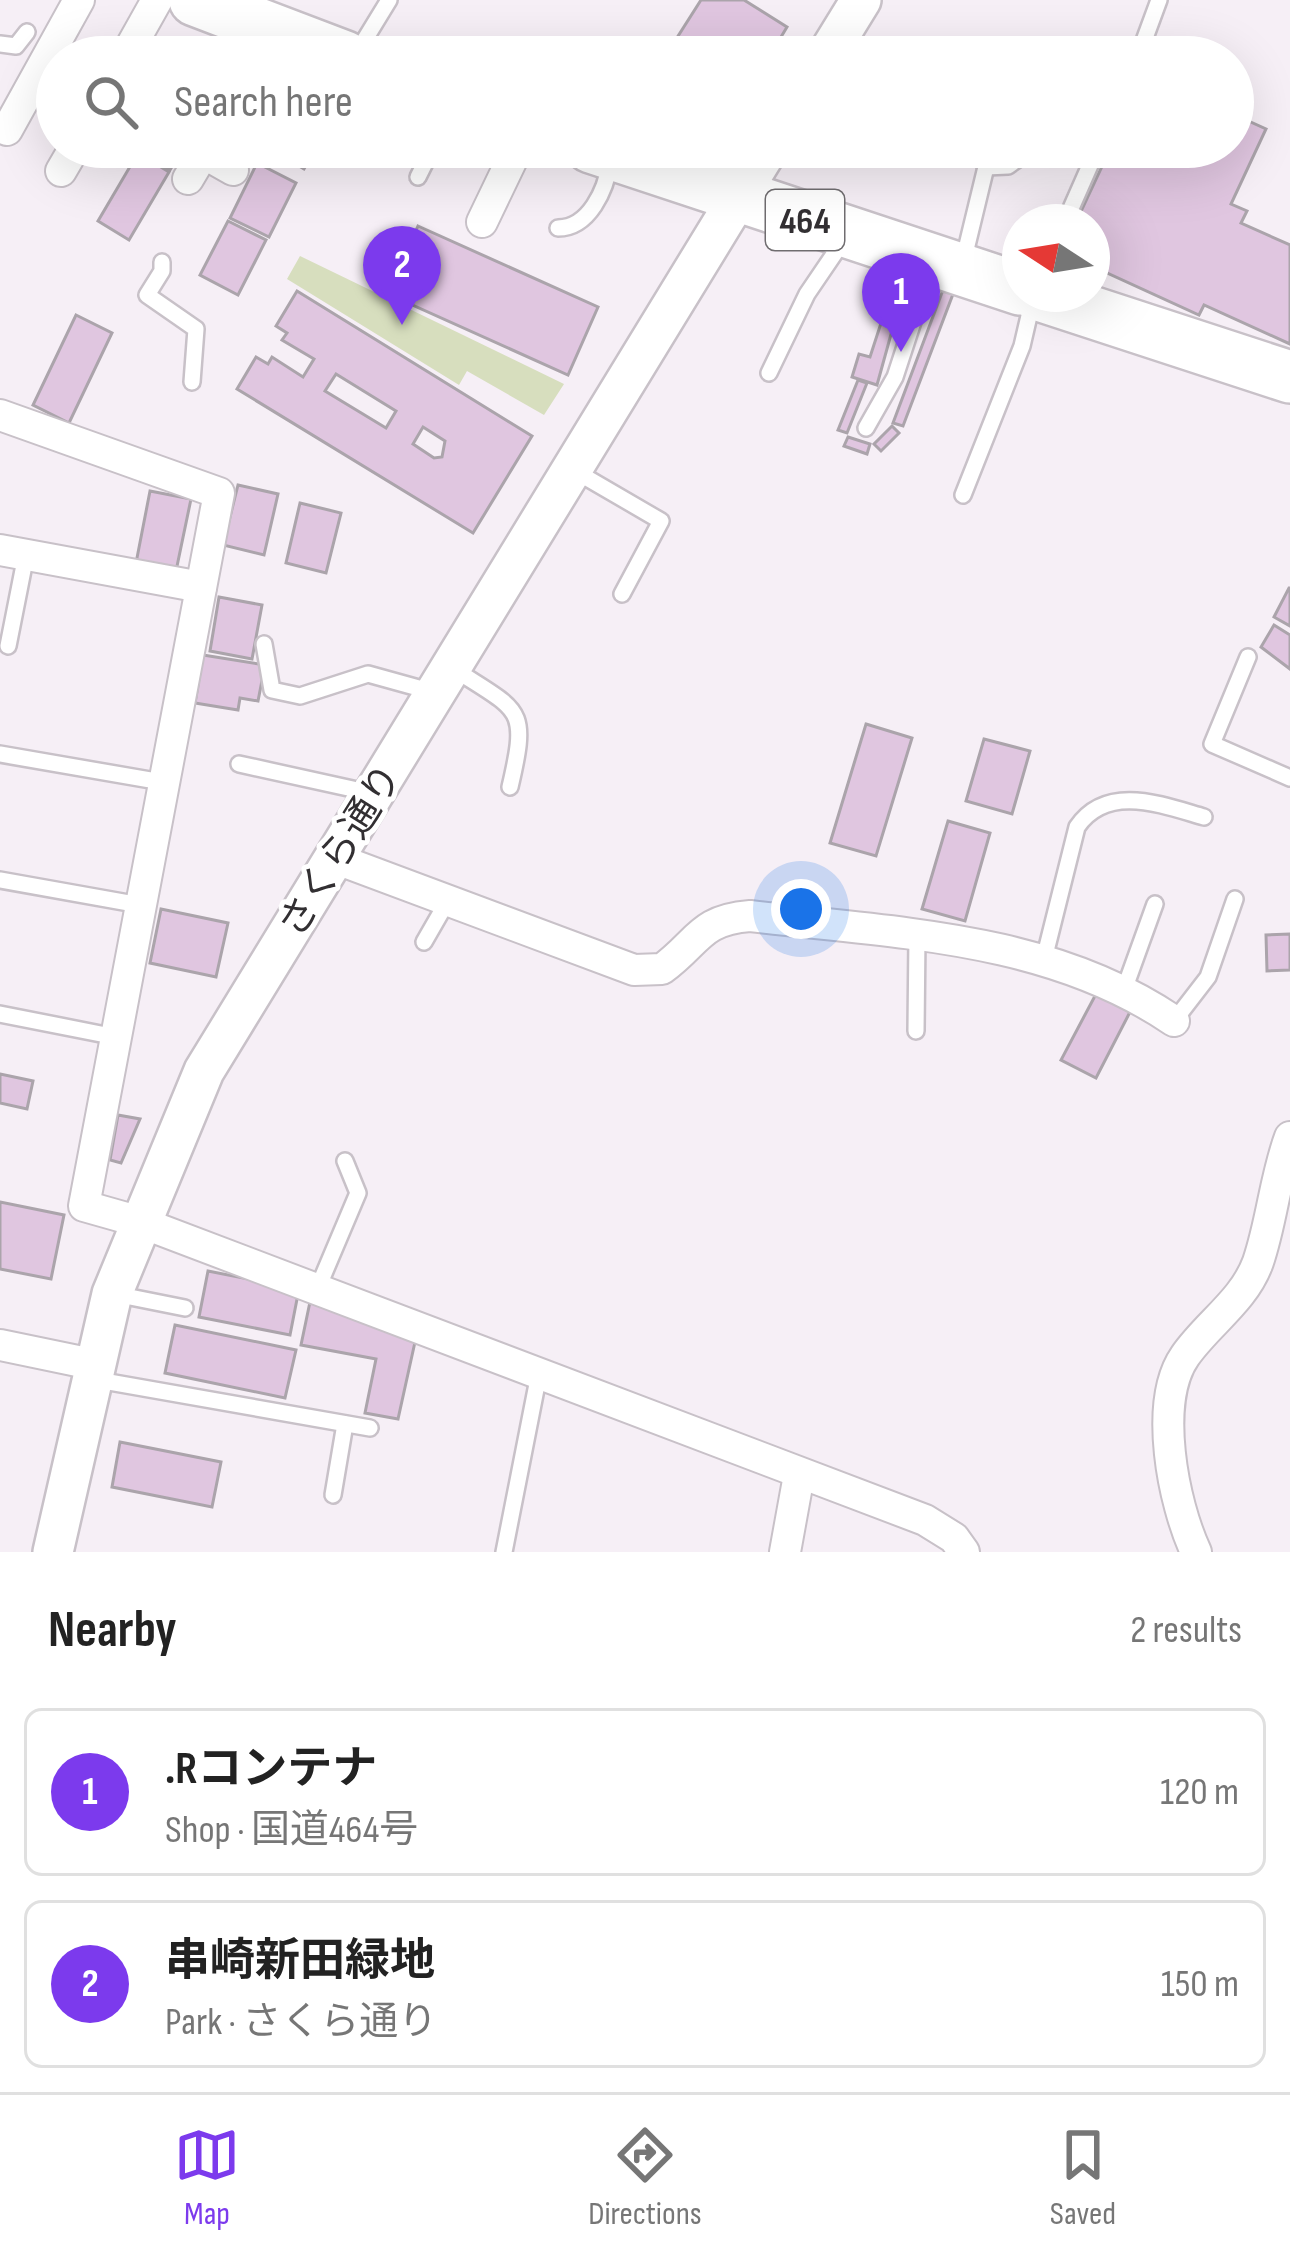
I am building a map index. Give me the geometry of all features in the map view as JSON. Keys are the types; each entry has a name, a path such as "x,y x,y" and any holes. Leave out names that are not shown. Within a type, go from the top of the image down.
{"highway":[{"path":"215,3 255,36"},
{"name":"464","path":"652,168 1002,283"},
{"path":"1090,312 1290,377"}],"street":[{"path":"58,36 79,0"},
{"path":"137,36 157,0"},
{"path":"839,36 861,0"},
{"path":"3,129 36,73"},
{"path":"226,168 233,170"},
{"path":"482,222 508,168"},
{"name":"さくら通り","path":"53,1552 90,1371 112,1294 137,1221 203,1071 757,168"},
{"path":"0,415 220,493 84,1206 137,1221 925,1520 954,1538 964,1552"},
{"path":"13,553 200,587"},
{"path":"334,857 634,970 662,969 720,918 750,916 1010,948 1124,990 1174,1021"},
{"path":"1196,1552 1166,1425 1169,1383 1186,1354 1233,1304 1257,1264 1290,1137"},
{"path":"0,1345 90,1371"},
{"path":"785,1552 799,1474"}],"lane":[{"path":"367,36 389,0"},
{"path":"1145,36 1160,0"},
{"path":"0,44 16,46 27,32"},
{"path":"418,177 423,168"},
{"path":"558,228 573,228 589,217 610,168"},
{"path":"866,428 896,377 986,168"},
{"path":"1073,204 1089,168"},
{"path":"769,373 808,294 847,233"},
{"path":"162,262 162,271 147,295 196,329 193,382"},
{"path":"963,494 1022,346 1030,312"},
{"path":"573,470 662,520 622,594"},
{"path":"8,646 13,553"},
{"path":"264,644 272,690 300,696 368,674 443,680 514,709 523,733 510,787"},
{"path":"1248,657 1212,744 1290,778"},
{"path":"0,754 162,782"},
{"path":"239,764 374,794"},
{"path":"1044,958 1077,827 1089,809 1112,801 1147,801 1204,817"},
{"path":"0,880 140,905"},
{"path":"1174,1021 1208,977 1235,899"},
{"path":"424,942 447,902"},
{"path":"1124,990 1155,904"},
{"path":"916,1031 917,936"},
{"path":"0,1014 116,1037"},
{"path":"317,1290 358,1193 345,1160"},
{"path":"112,1294 185,1308"},
{"path":"90,1371 370,1428"},
{"path":"504,1552 539,1374"},
{"path":"333,1496 345,1424"}],"green space":[{"path":"300,256 564,384 544,415 467,371 459,385 287,279"}],"building":[{"path":"701,0 744,0 787,27 782,36 678,36"},
{"path":"1254,124 1266,129 1254,155"},
{"path":"129,168 169,172 129,240 98,221"},
{"path":"255,168 267,168 296,183 269,237 230,218"},
{"path":"1101,168 1248,168 1231,204 1247,211 1241,223 1290,245 1290,344 1204,305 1199,315 1110,274 1110,204 1084,204"},
{"path":"228,221 266,240 238,295 200,275"},
{"path":"418,226 598,307 568,375 388,294"},
{"path":"896,277 906,280 877,385 852,377 859,354 870,357"},
{"path":"943,290 953,294 903,426 893,423"},
{"path":"297,291 532,436 473,533 237,389 256,357 268,364 272,357 303,377 314,359 282,340 287,333 276,326","holes":["336,374 396,411 386,428 325,391","423,427 445,441 442,457 434,458 413,444"]},
{"path":"76,315 112,333 69,423 33,405"},
{"path":"858,380 867,383 847,433 838,430"},
{"path":"892,426 899,433 881,451 874,444"},
{"path":"848,437 870,444 867,454 844,446"},
{"path":"238,485 278,494 264,555 223,545"},
{"path":"150,491 191,499 176,571 136,563"},
{"path":"300,503 341,513 326,573 286,563"},
{"path":"1290,588 1290,626 1274,617"},
{"path":"219,597 262,605 252,659 210,651"},
{"path":"1274,625 1290,635 1290,669 1261,647"},
{"path":"203,655 265,665 258,701 240,698 238,710 195,703"},
{"path":"866,724 912,738 876,856 830,843"},
{"path":"984,739 1030,751 1012,814 966,801"},
{"path":"948,821 990,833 965,921 922,909"},
{"path":"161,909 228,923 216,977 150,963"},
{"path":"1290,934 1290,970 1267,971 1266,935"},
{"path":"1096,994 1130,1012 1096,1078 1061,1060"},
{"path":"0,1074 33,1081 27,1109 0,1103"},
{"path":"118,1115 140,1119 121,1163 110,1160"},
{"path":"0,1202 64,1215 51,1279 0,1269"},
{"path":"208,1271 299,1289 290,1335 199,1317"},
{"path":"311,1297 415,1342 398,1419 365,1413 376,1359 301,1345"},
{"path":"175,1325 296,1350 285,1398 165,1373"},
{"path":"120,1442 221,1462 212,1507 112,1487"}],"place":[{"name":"串崎新田緑地","path":"402,325"},
{"name":".Rコンテナ","path":"901,352"}]}
